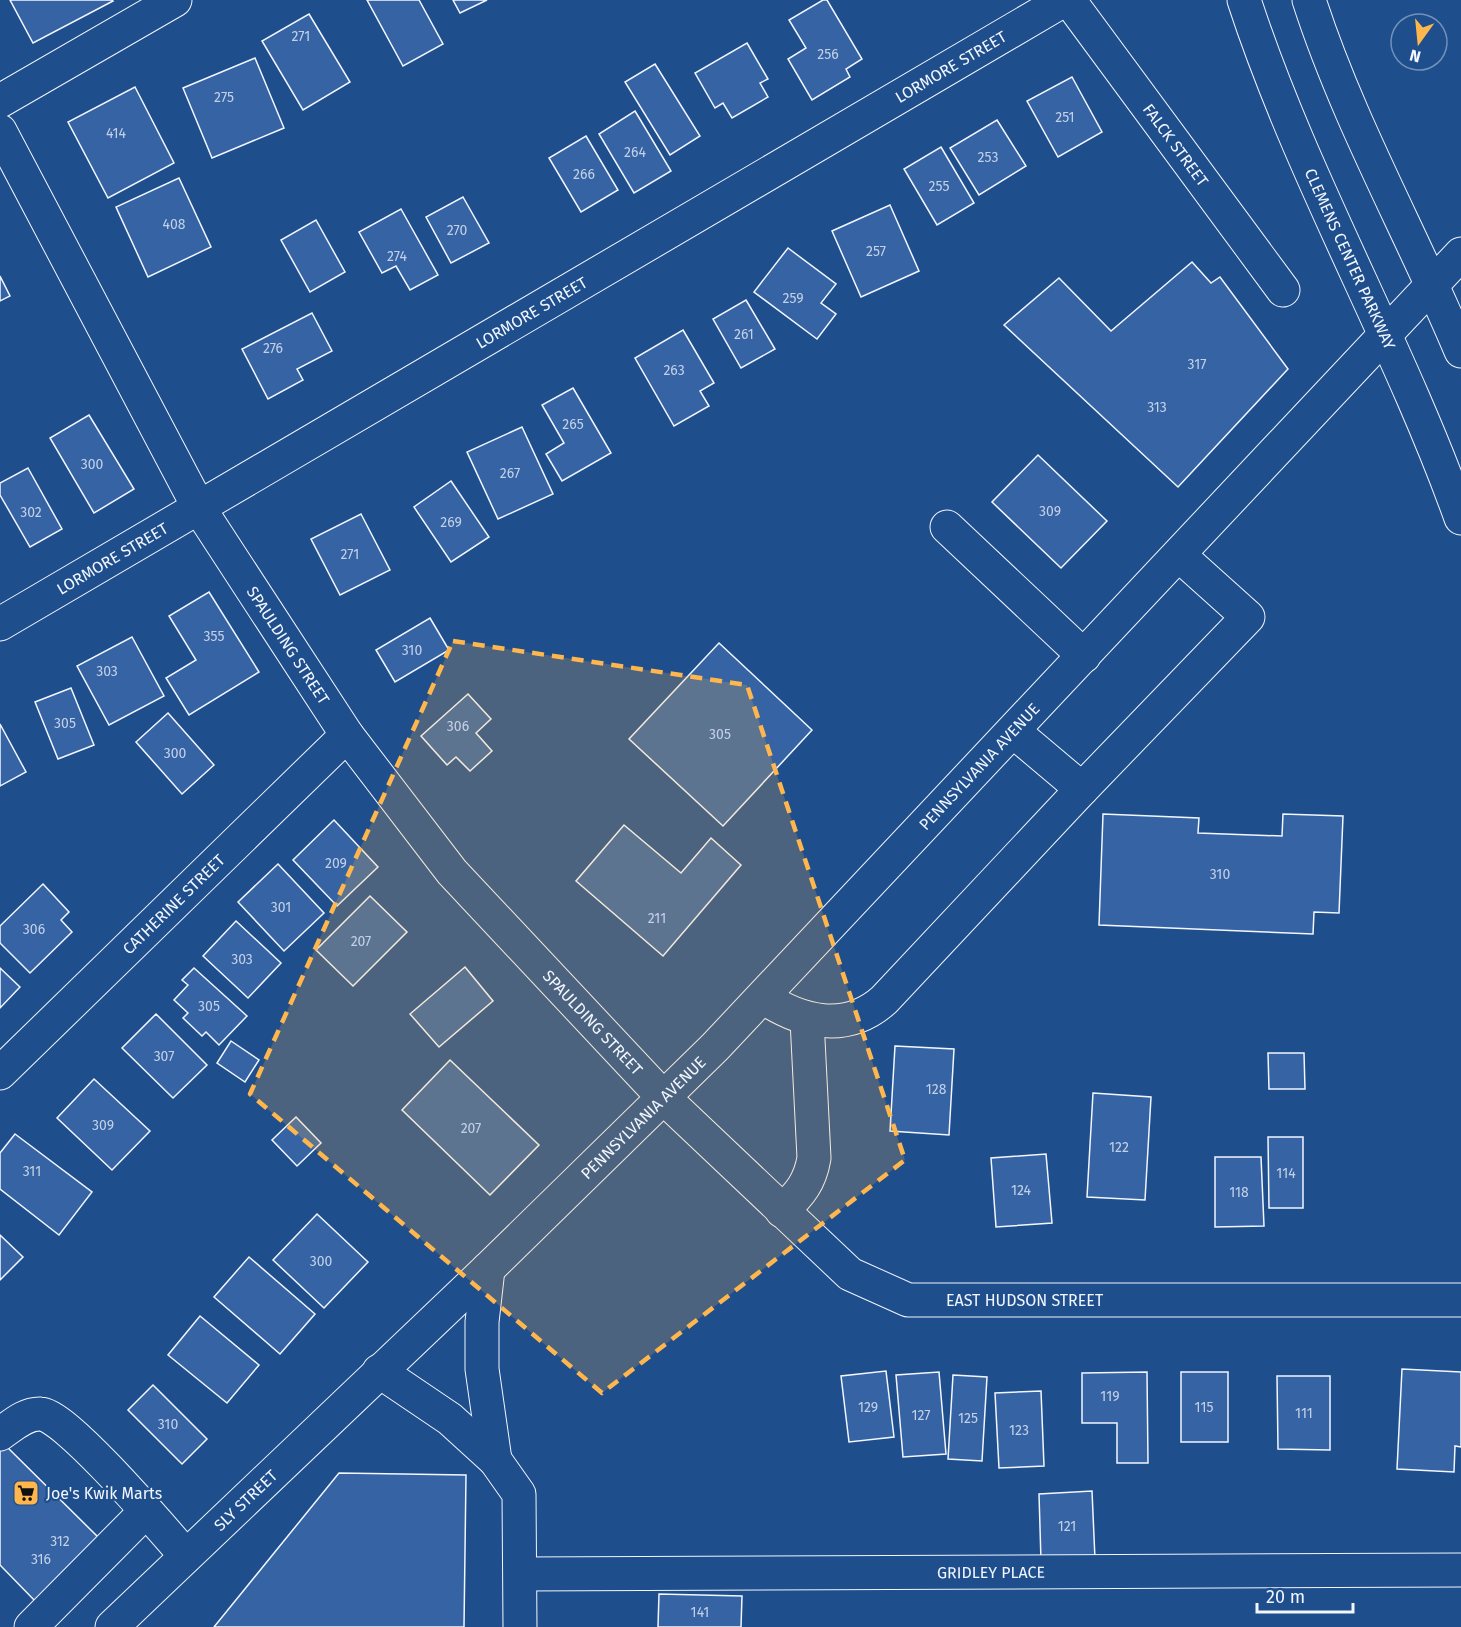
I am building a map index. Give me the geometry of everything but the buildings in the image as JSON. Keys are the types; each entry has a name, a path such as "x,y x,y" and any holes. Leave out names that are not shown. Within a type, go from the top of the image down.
{"street":[{"path":"0,101 176,0"},
{"name":"LORMORE STREET","path":"0,624 1064,0"},
{"name":"FALCK STREET","path":"1069,0 1283,290"},
{"name":"CLEMENS CENTER PARKWAY","path":"1244,0 1291,126 1435,445 1461,518"},
{"path":"1309,0 1352,110 1434,285 1461,351"},
{"name":"SPAULDING STREET","path":"0,131 199,508 347,735 452,872 664,1098"},
{"name":"PENNSYLVANIA AVENUE","path":"379,1371 664,1098 763,997 1385,338 1461,254"},
{"path":"947,527 1084,656"},
{"path":"763,997 786,1012 807,1020 842,1019 873,1010 1248,617 1179,555"},
{"path":"1013,731 1082,789"},
{"name":"CATHERINE STREET","path":"0,1073 347,735"},
{"path":"782,1211 807,1184 814,1158 807,1020"},
{"name":"EAST HUDSON STREET","path":"664,1098 850,1274 908,1300 1461,1300"},
{"path":"488,1269 482,1322 482,1369 495,1460"},
{"path":"379,1371 450,1419 495,1460 519,1494 520,1627"},
{"name":"SLY STREET","path":"112,1627 379,1371"},
{"path":"0,1434 23,1418 41,1414 49,1416 85,1445 186,1556"},
{"path":"31,1627 146,1511"},
{"name":"GRIDLEY PLACE","path":"521,1574 1461,1570"}],"highlighted area":[{"path":"453,641 747,685 905,1160 602,1393 250,1094"}],"place":[{"name":"Joe's Kwik Marts","path":"26,1493"}]}
